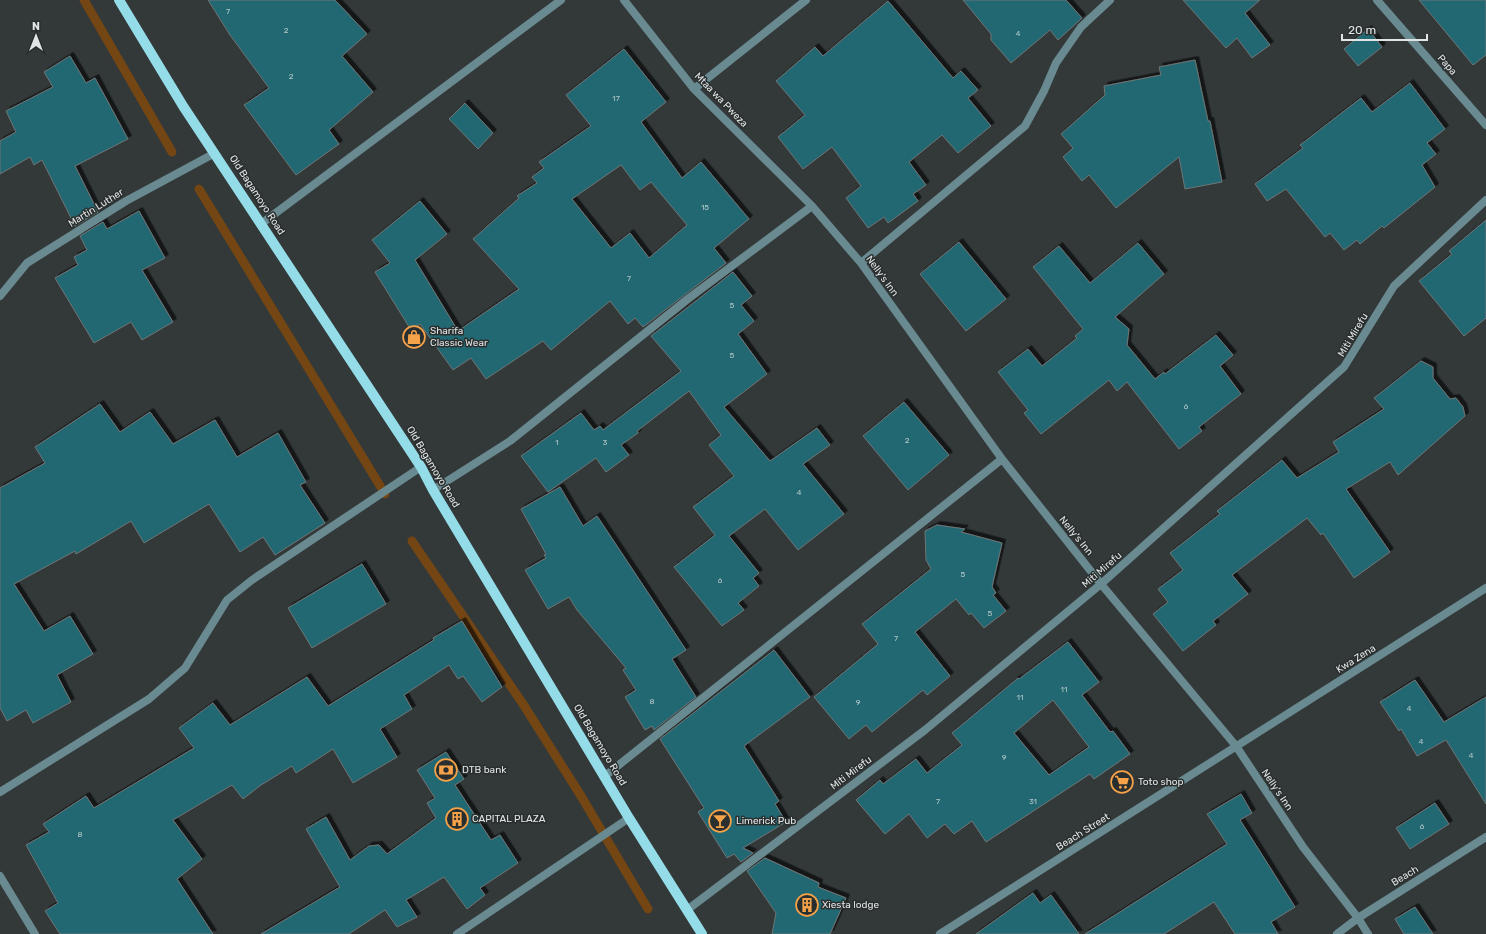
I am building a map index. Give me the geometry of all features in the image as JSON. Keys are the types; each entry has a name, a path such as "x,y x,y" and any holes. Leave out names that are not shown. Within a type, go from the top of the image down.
{"main road":[{"name":"Old Bagamoyo Road","path":"119,0 183,106 421,467 433,490 629,818 702,934"}],"street":[{"path":"261,224 561,0"},
{"name":"Mtaa wa Pweza","path":"624,0 694,89 812,206"},
{"path":"694,89 806,0"},
{"path":"861,263 1025,126 1060,57 1081,27 1110,0"},
{"name":"Papa","path":"1377,0 1486,125"},
{"name":"Martin Luther","path":"0,296 27,263 126,201 215,153"},
{"name":"Miti Mirefu","path":"687,910 926,730 1101,584 1344,367 1394,286 1486,200"},
{"path":"433,490 510,441 689,298 812,206"},
{"name":"Nelly's Inn","path":"812,206 861,263 1002,459 1101,584 1236,746 1304,848 1358,918 1368,934"},
{"path":"605,776 1002,459"},
{"path":"0,792 149,699 185,668 227,600 252,580 421,467"},
{"name":"Kwa Zena","path":"1236,746 1486,588"},
{"name":"Beach Street","path":"940,934 1236,746"},
{"path":"457,934 629,818"},
{"name":"Beach","path":"1337,934 1358,918 1486,837"},
{"path":"0,876 35,934"}],"building":[{"path":"208,0 335,0 367,34 342,56 373,92 329,130 339,144 296,175 244,105 269,88 230,35"},
{"path":"963,0 1066,0 1082,18 1058,40 1050,30 1011,63 991,40 991,34"},
{"path":"1183,0 1260,0 1245,13 1270,45 1252,58 1237,38 1226,48"},
{"path":"1419,0 1486,0 1486,55 1473,65"},
{"path":"888,1 953,78 961,71 978,90 968,98 991,126 958,153 942,135 909,162 926,185 913,194 918,201 888,223 884,217 868,228 846,198 861,186 832,147 803,169 778,137 805,115 776,81 815,47 823,56"},
{"path":"1368,29 1382,47 1358,66 1344,49"},
{"path":"624,49 666,102 641,122 682,178 701,162 749,219 714,248 726,263 643,327 635,318 628,324 610,301 551,350 543,341 486,379 471,358 453,370 420,324 411,330 375,272 390,263 372,240 420,201 447,234 415,260 458,331 519,289 473,239 519,198 517,196 537,183 532,177 544,168 539,162 591,126 566,95","holes":["621,165 640,190 651,182 687,225 649,258 630,233 611,248 572,199"]},
{"path":"70,56 86,83 95,78 128,139 75,166 98,212 75,226 42,160 34,165 30,157 0,174 0,141 16,132 6,111 53,87 44,72"},
{"path":"1195,60 1208,121 1210,121 1222,182 1185,189 1179,157 1116,208 1089,175 1082,181 1063,157 1073,148 1061,134 1105,95 1104,86 1161,75 1159,67"},
{"path":"1410,83 1445,129 1427,143 1436,154 1422,165 1435,187 1384,228 1382,226 1360,244 1357,240 1344,250 1330,233 1325,237 1286,189 1267,201 1255,184 1303,148 1300,145 1361,98 1372,112"},
{"path":"465,103 493,133 478,149 449,119"},
{"path":"139,211 165,258 142,270 173,322 142,340 131,322 94,343 55,278 78,265 74,257 87,250 80,236 103,222 107,229"},
{"path":"1486,220 1486,318 1464,336 1419,281 1452,254 1449,251"},
{"path":"959,242 1006,299 966,331 920,274"},
{"path":"1138,243 1164,274 1115,317 1129,329 1127,345 1155,379 1164,372 1165,374 1216,335 1233,355 1220,366 1241,394 1199,427 1202,431 1179,449 1127,382 1117,391 1109,380 1041,434 1024,413 1028,410 998,372 1028,349 1042,366 1077,338 1075,336 1083,329 1033,267 1059,246 1090,283"},
{"path":"733,272 752,296 741,305 754,321 738,334 767,374 724,407 770,461 817,428 830,445 803,464 844,514 798,550 765,509 729,536 759,573 753,578 759,586 738,603 744,610 722,626 674,567 715,535 693,507 734,476 709,445 721,435 689,391 621,445 629,455 606,472 596,458 548,492 521,456 581,413 594,430 600,426 603,430 681,371 651,336"},
{"path":"1421,361 1433,367 1433,378 1450,399 1456,398 1463,407 1465,416 1398,475 1390,462 1346,489 1390,552 1354,578 1323,533 1321,535 1307,518 1232,575 1248,594 1213,621 1216,625 1183,651 1153,614 1168,602 1158,589 1183,570 1170,553 1220,514 1217,511 1282,460 1297,478 1339,452 1333,442 1384,409 1374,398"},
{"path":"904,402 949,455 908,490 863,436"},
{"path":"100,404 120,432 150,412 173,444 215,420 237,457 278,433 306,482 300,485 325,523 275,555 263,537 240,552 209,504 144,543 131,521 76,554 75,551 14,584 44,631 70,616 93,654 57,675 71,702 33,723 26,710 7,721 0,708 0,488 45,463 35,447"},
{"path":"560,487 583,526 597,516 686,650 672,659 696,697 654,730 652,726 645,730 625,697 636,690 623,670 626,668 577,610 569,597 548,609 525,570 546,558 544,555 546,554 521,509"},
{"path":"937,525 965,529 961,532 1002,543 992,587 996,593 993,595 1006,611 984,628 971,613 969,615 956,599 915,632 950,676 927,695 923,690 872,732 866,725 849,739 814,697 878,644 862,624 931,569 926,560 925,531"},
{"path":"362,564 386,604 312,648 288,608"},
{"path":"462,621 502,687 482,702 463,676 458,679 449,665 404,695 412,709 380,729 397,757 353,783 333,749 296,773 292,766 261,785 243,799 232,785 173,820 202,859 177,879 213,934 60,934 45,911 58,903 26,845 49,832 43,824 86,796 94,808 194,748 179,728 213,703 230,725 307,677 328,706"},
{"path":"1068,642 1099,682 1082,695 1110,732 1113,731 1130,754 1094,779 1090,774 986,842 972,821 954,834 945,824 927,838 909,814 885,834 856,800 880,780 883,784 916,759 927,773 962,745 952,733 1018,678 1019,679","holes":["1053,700 1089,747 1049,775 1014,733"]},
{"path":"774,650 810,697 744,746 779,801 775,804 786,822 743,848 753,853 741,862 734,854 727,858 698,812 704,808 660,739"},
{"path":"1415,680 1444,722 1486,697 1486,804 1446,740 1417,756 1401,729 1399,731 1380,702"},
{"path":"446,752 464,779 455,785 491,840 500,835 518,863 480,888 485,895 467,909 444,877 406,900 417,917 397,927 385,910 349,934 261,934 340,887 306,829 326,817 350,860 369,846 379,845 387,854 436,818 427,803 435,798 417,770"},
{"path":"1241,794 1252,813 1240,820 1295,907 1271,922 1278,934 1235,934 1214,902 1164,934 1085,934 1227,844 1207,814"},
{"path":"1435,803 1449,824 1410,849 1396,828"},
{"name":"Xiesta lodge","path":"765,858 819,883 818,887 846,898 830,934 772,934 776,913 747,871"},
{"path":"1033,893 1040,903 1051,895 1079,934 976,934"},
{"path":"1415,907 1433,934 1404,934 1395,919"}],"waterway":[{"path":"84,0 172,152"},
{"path":"199,189 385,494"},
{"path":"412,541 523,704 581,796 648,909"}],"place":[{"name":"Sharifa Classic Wear","path":"414,337"},
{"name":"DTB bank","path":"446,770"},
{"name":"Toto shop","path":"1122,782"},
{"name":"CAPITAL PLAZA","path":"457,819"},
{"name":"Limerick Pub","path":"720,821"},
{"name":"Xiesta lodge","path":"807,905"}]}
